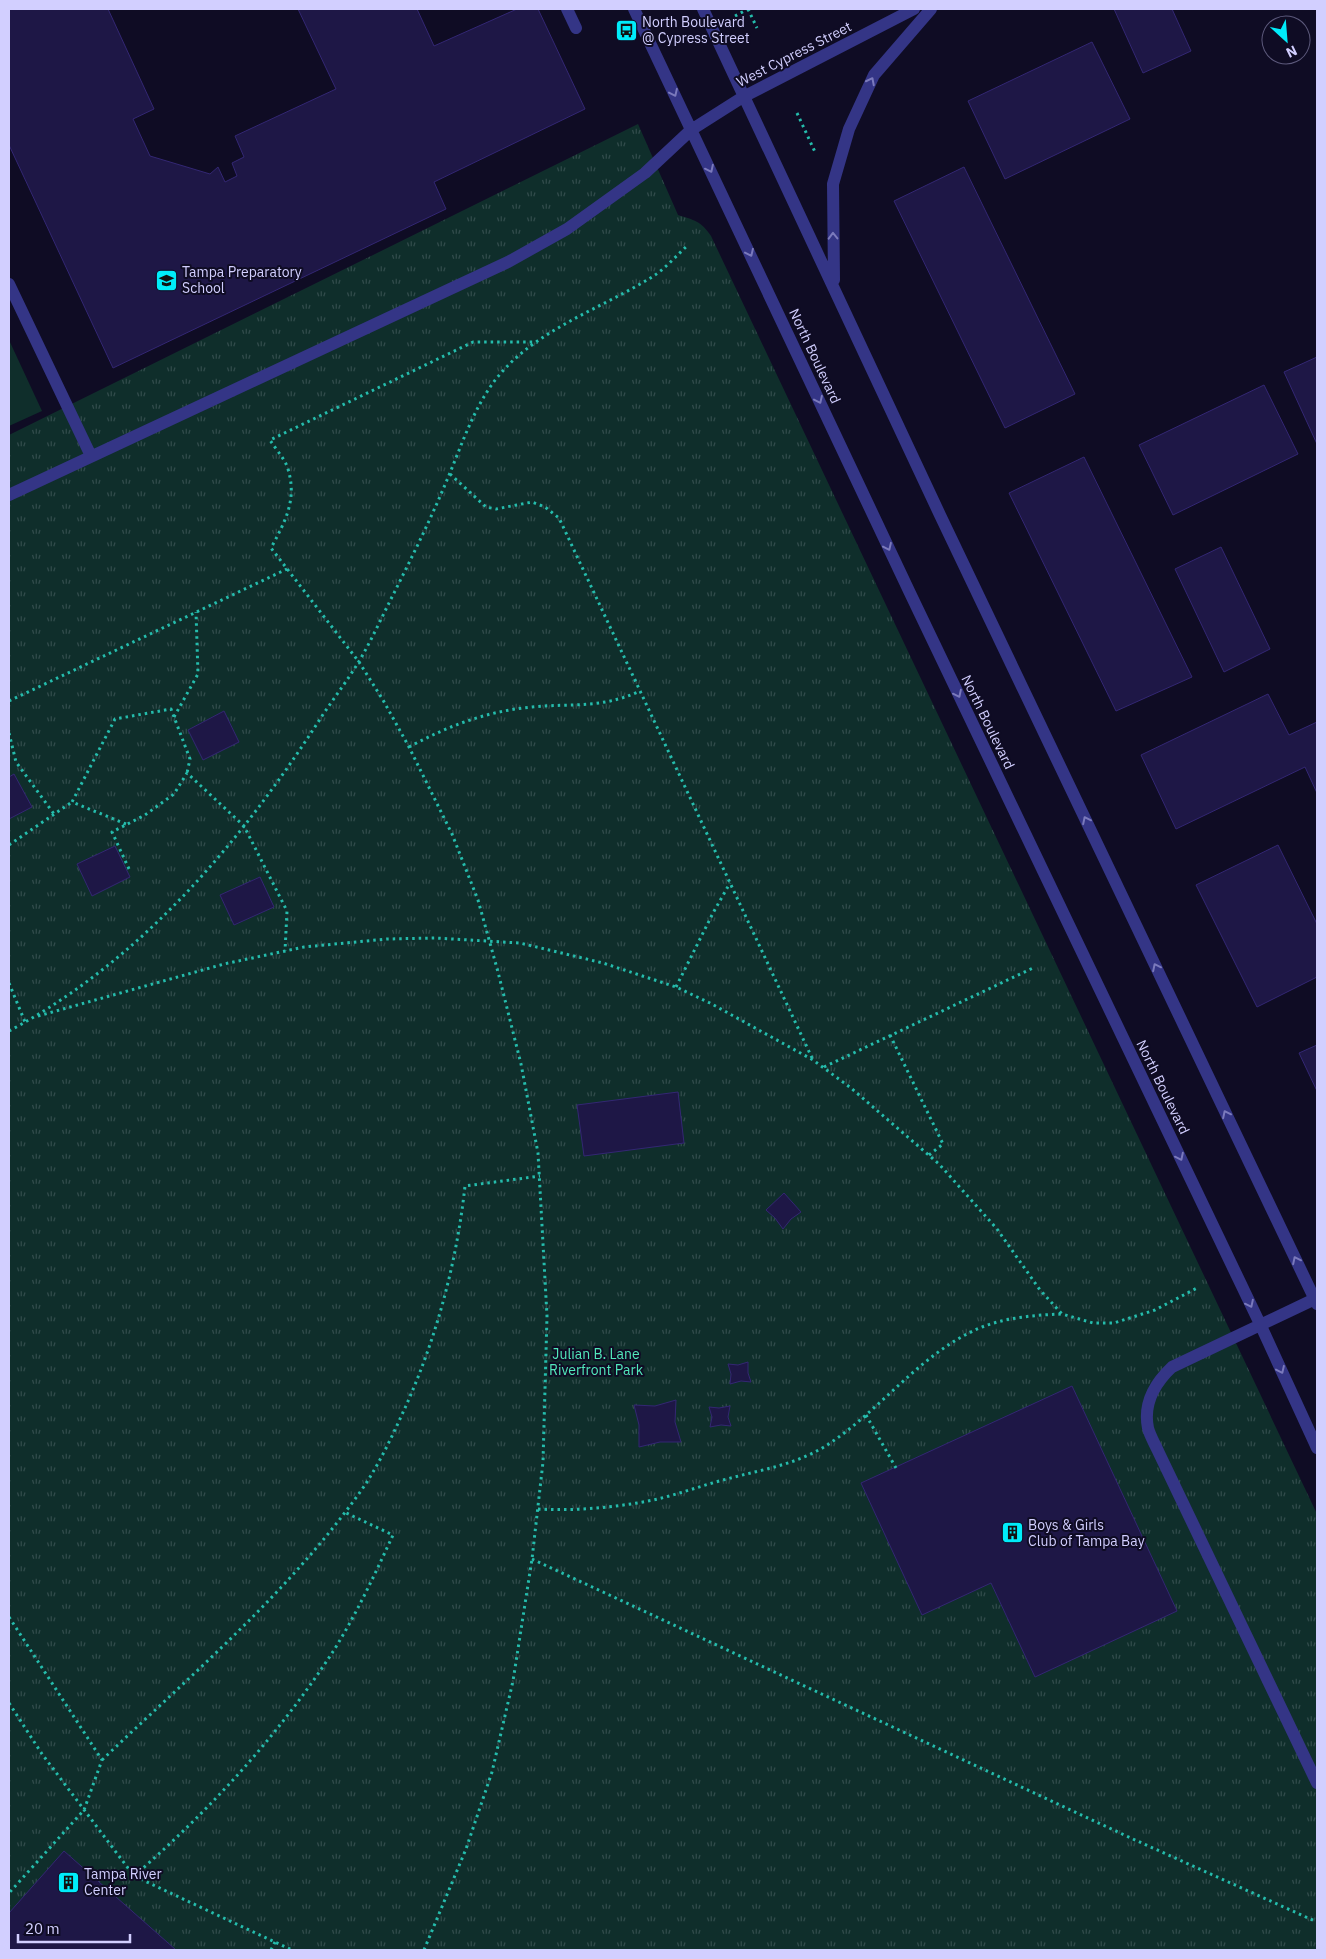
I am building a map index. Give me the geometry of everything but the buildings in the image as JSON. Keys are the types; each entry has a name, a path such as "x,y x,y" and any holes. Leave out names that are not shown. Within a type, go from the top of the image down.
{"street":[{"path":"566,9 576,28"},
{"name":"North Boulevard","path":"634,9 914,602 1261,1326 1317,1448"},
{"path":"703,9 743,97 834,285 940,515 1316,1300 1172,1367 1159,1380 1152,1394 1148,1413 1148,1429 1317,1783"},
{"name":"West Cypress Street","path":"9,495 508,262 567,229 645,173 691,130 743,97 914,9"},
{"path":"834,285 833,184 850,128 874,75 931,9"},
{"path":"9,284 91,456"}],"path":[{"path":"735,16 748,9 757,28"},
{"path":"797,113 816,154"},
{"path":"38,1016 136,942 177,904 268,796 359,662 450,474 471,422 493,383 513,361 538,342 568,323 655,275 688,245"},
{"path":"424,1950 466,1850 492,1772 513,1681 532,1559 543,1462 547,1316 538,1153 521,1064 489,940 478,900 452,834 409,748 359,662 270,548 286,519 292,491 286,465 270,440 472,342 538,342"},
{"path":"450,474 486,507 496,509 532,502 545,507 559,518 814,1060"},
{"path":"9,701 286,569"},
{"path":"174,717 198,674 196,612"},
{"path":"409,748 434,733 457,723 486,715 532,707 582,706 622,699 640,691"},
{"path":"9,845 72,802 115,719 171,709 190,759 187,773 174,794 145,815 112,832 129,869"},
{"path":"9,733 16,762 54,814"},
{"path":"187,773 244,826 287,911 284,951"},
{"path":"72,802 126,824"},
{"path":"676,987 730,883"},
{"path":"9,1031 38,1016 224,964 304,947 386,938 489,940 520,943 603,963 676,987 710,1003 814,1060 852,1088 930,1155 969,1196 1002,1237 1040,1290 1062,1314"},
{"path":"823,1067 1035,967"},
{"path":"9,983 25,1022"},
{"path":"890,1035 943,1144 930,1155"},
{"path":"9,1893 84,1810 102,1760 262,1609 290,1579 366,1484 415,1388 429,1351 462,1219 465,1186 540,1176"},
{"path":"538,1509 568,1511 644,1502 795,1462 823,1447 848,1430 929,1359 952,1342 974,1330 996,1323 1062,1314 1093,1322 1114,1324 1155,1310 1197,1288"},
{"path":"866,1414 896,1468"},
{"path":"134,1876 169,1845 247,1765 289,1713 334,1649 365,1594 393,1535 344,1512"},
{"path":"532,1559 1317,1922"},
{"path":"9,1617 102,1760"},
{"path":"9,1703 42,1754 134,1876 292,1950"},
{"path":"271,1950 274,1942"}],"green space":[{"name":"Julian B. Lane Riverfront Park","path":"638,124 678,215 697,222 711,236 1317,1514 1317,1950 9,1950 9,435"},
{"path":"9,340 42,411 9,426"}],"place":[{"name":"North Boulevard @ Cypress Street","path":"626,30"},
{"name":"Tampa Preparatory School","path":"166,280"},
{"name":"Boys & Girls Club of Tampa Bay","path":"1012,1533"},
{"name":"Tampa River Center","path":"68,1882"}]}
